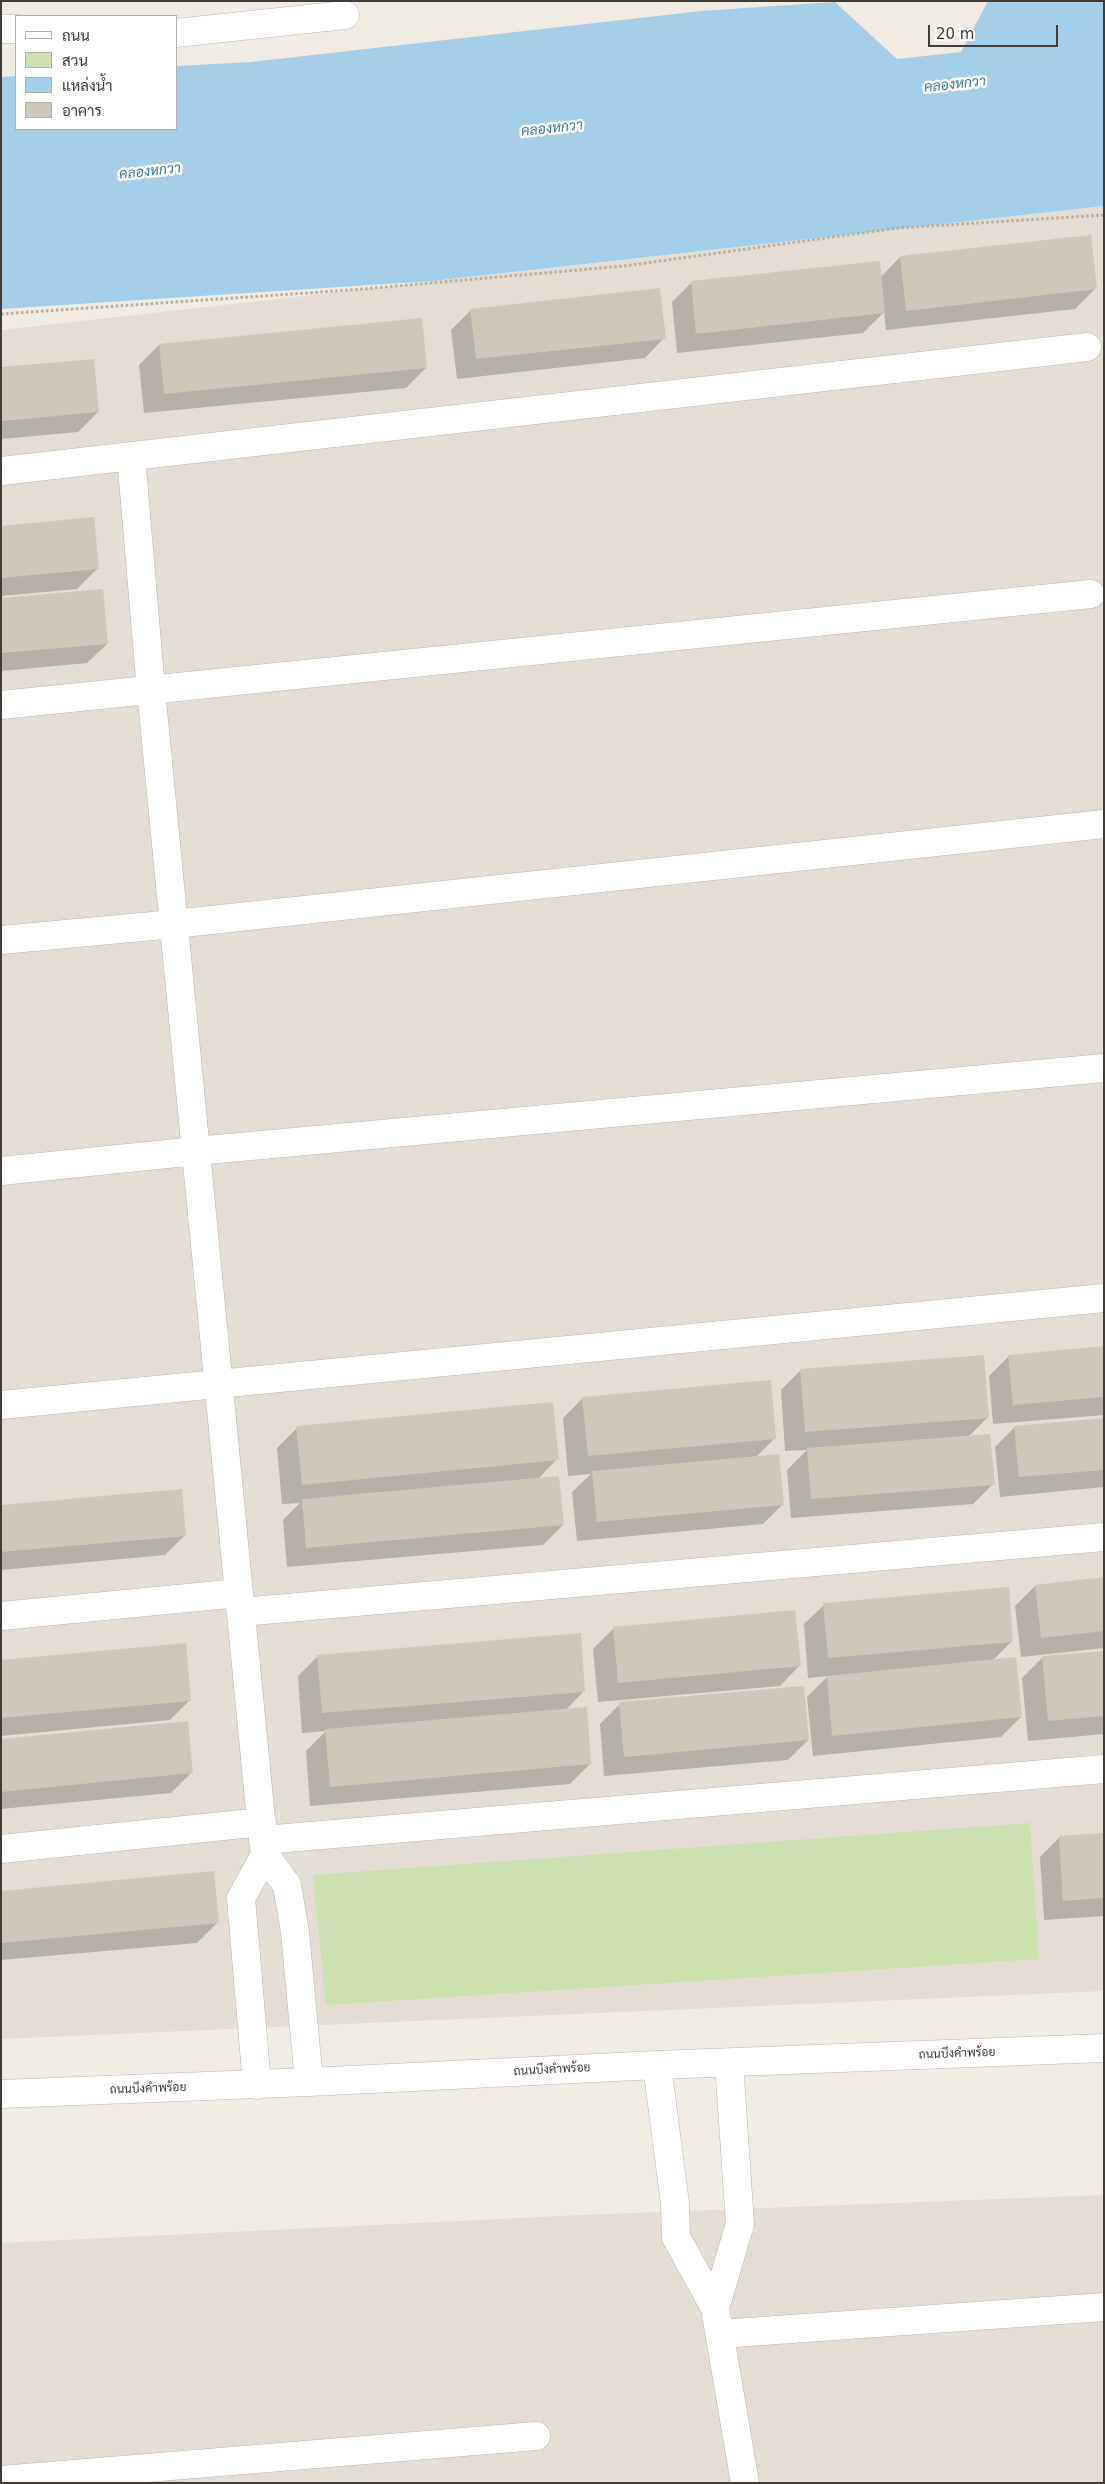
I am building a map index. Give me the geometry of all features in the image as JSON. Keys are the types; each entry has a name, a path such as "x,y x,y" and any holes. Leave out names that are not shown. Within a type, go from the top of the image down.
{"street":[{"path":"178,33 345,15"},
{"path":"1,30 15,29"},
{"path":"1,471 1087,347"},
{"path":"131,456 151,690 263,1839 287,1885 295,1932 309,2082"},
{"path":"1,705 1090,594"},
{"path":"1,940 174,924 1104,824"},
{"path":"1,1171 196,1151 1104,1068"},
{"path":"1,1405 1104,1298"},
{"path":"1,1616 240,1603 1104,1537"},
{"path":"1,1849 263,1839 1104,1769"},
{"path":"257,2085 241,1898 263,1839"},
{"name":"ถนนบึงคำพร้อย","path":"1,2094 257,2085 657,2064 729,2063 1104,2048"},
{"path":"715,2308 740,2224 729,2063"},
{"path":"657,2064 675,2204 676,2237 715,2308 745,2483"},
{"path":"720,2334 1104,2307"},
{"path":"1,2480 536,2436"}],"path":[{"path":"1,314 350,290 624,266 898,228 1104,215"}],"shaded area":[{"path":"1104,206 1104,1991 1,2039 1,330"},
{"path":"1104,2195 1104,2483 1,2483 1,2243 583,2215"}],"green space":[{"path":"1030,1823 1039,1959 326,2005 313,1875"}],"water":[{"name":"คลองหกวา","path":"988,1 1104,1 1104,206 433,281 1,309 1,77 15,76 15,130 178,130 178,66 251,62 701,11 835,2 897,59 961,52"}],"building":[{"path":"1091,235 1097,289 906,311 900,256"},
{"path":"880,261 885,313 696,334 691,281"},
{"path":"660,288 666,339 476,359 470,309"},
{"path":"422,318 427,368 164,394 159,344"},
{"path":"94,359 99,412 1,421 1,367"},
{"path":"94,517 99,569 1,578 1,526"},
{"path":"103,589 108,644 1,653 1,598"},
{"path":"1104,1346 1104,1397 1013,1405 1008,1355"},
{"path":"984,1355 989,1418 805,1432 800,1369"},
{"path":"771,1380 776,1439 588,1456 582,1397"},
{"path":"553,1402 559,1460 302,1485 296,1426"},
{"path":"1104,1418 1104,1470 1019,1477 1014,1426"},
{"path":"990,1434 995,1485 811,1499 807,1448"},
{"path":"779,1454 784,1505 597,1522 592,1471"},
{"path":"559,1476 564,1525 306,1548 302,1499"},
{"path":"182,1489 186,1536 1,1552 1,1505"},
{"path":"1104,1577 1104,1631 1041,1638 1035,1585"},
{"path":"1009,1587 1013,1642 828,1658 823,1603"},
{"path":"795,1610 801,1666 618,1683 613,1627"},
{"path":"581,1633 585,1692 322,1713 317,1655"},
{"path":"186,1643 191,1701 1,1718 1,1660"},
{"path":"1104,1651 1104,1716 1048,1721 1042,1656"},
{"path":"1016,1657 1022,1717 832,1736 827,1676"},
{"path":"804,1686 809,1740 624,1757 619,1702"},
{"path":"587,1707 591,1764 330,1787 325,1729"},
{"path":"188,1721 193,1773 1,1792 1,1739"},
{"path":"1104,1833 1104,1898 1063,1901 1059,1836"},
{"path":"214,1871 219,1923 1,1943 1,1891"}]}
